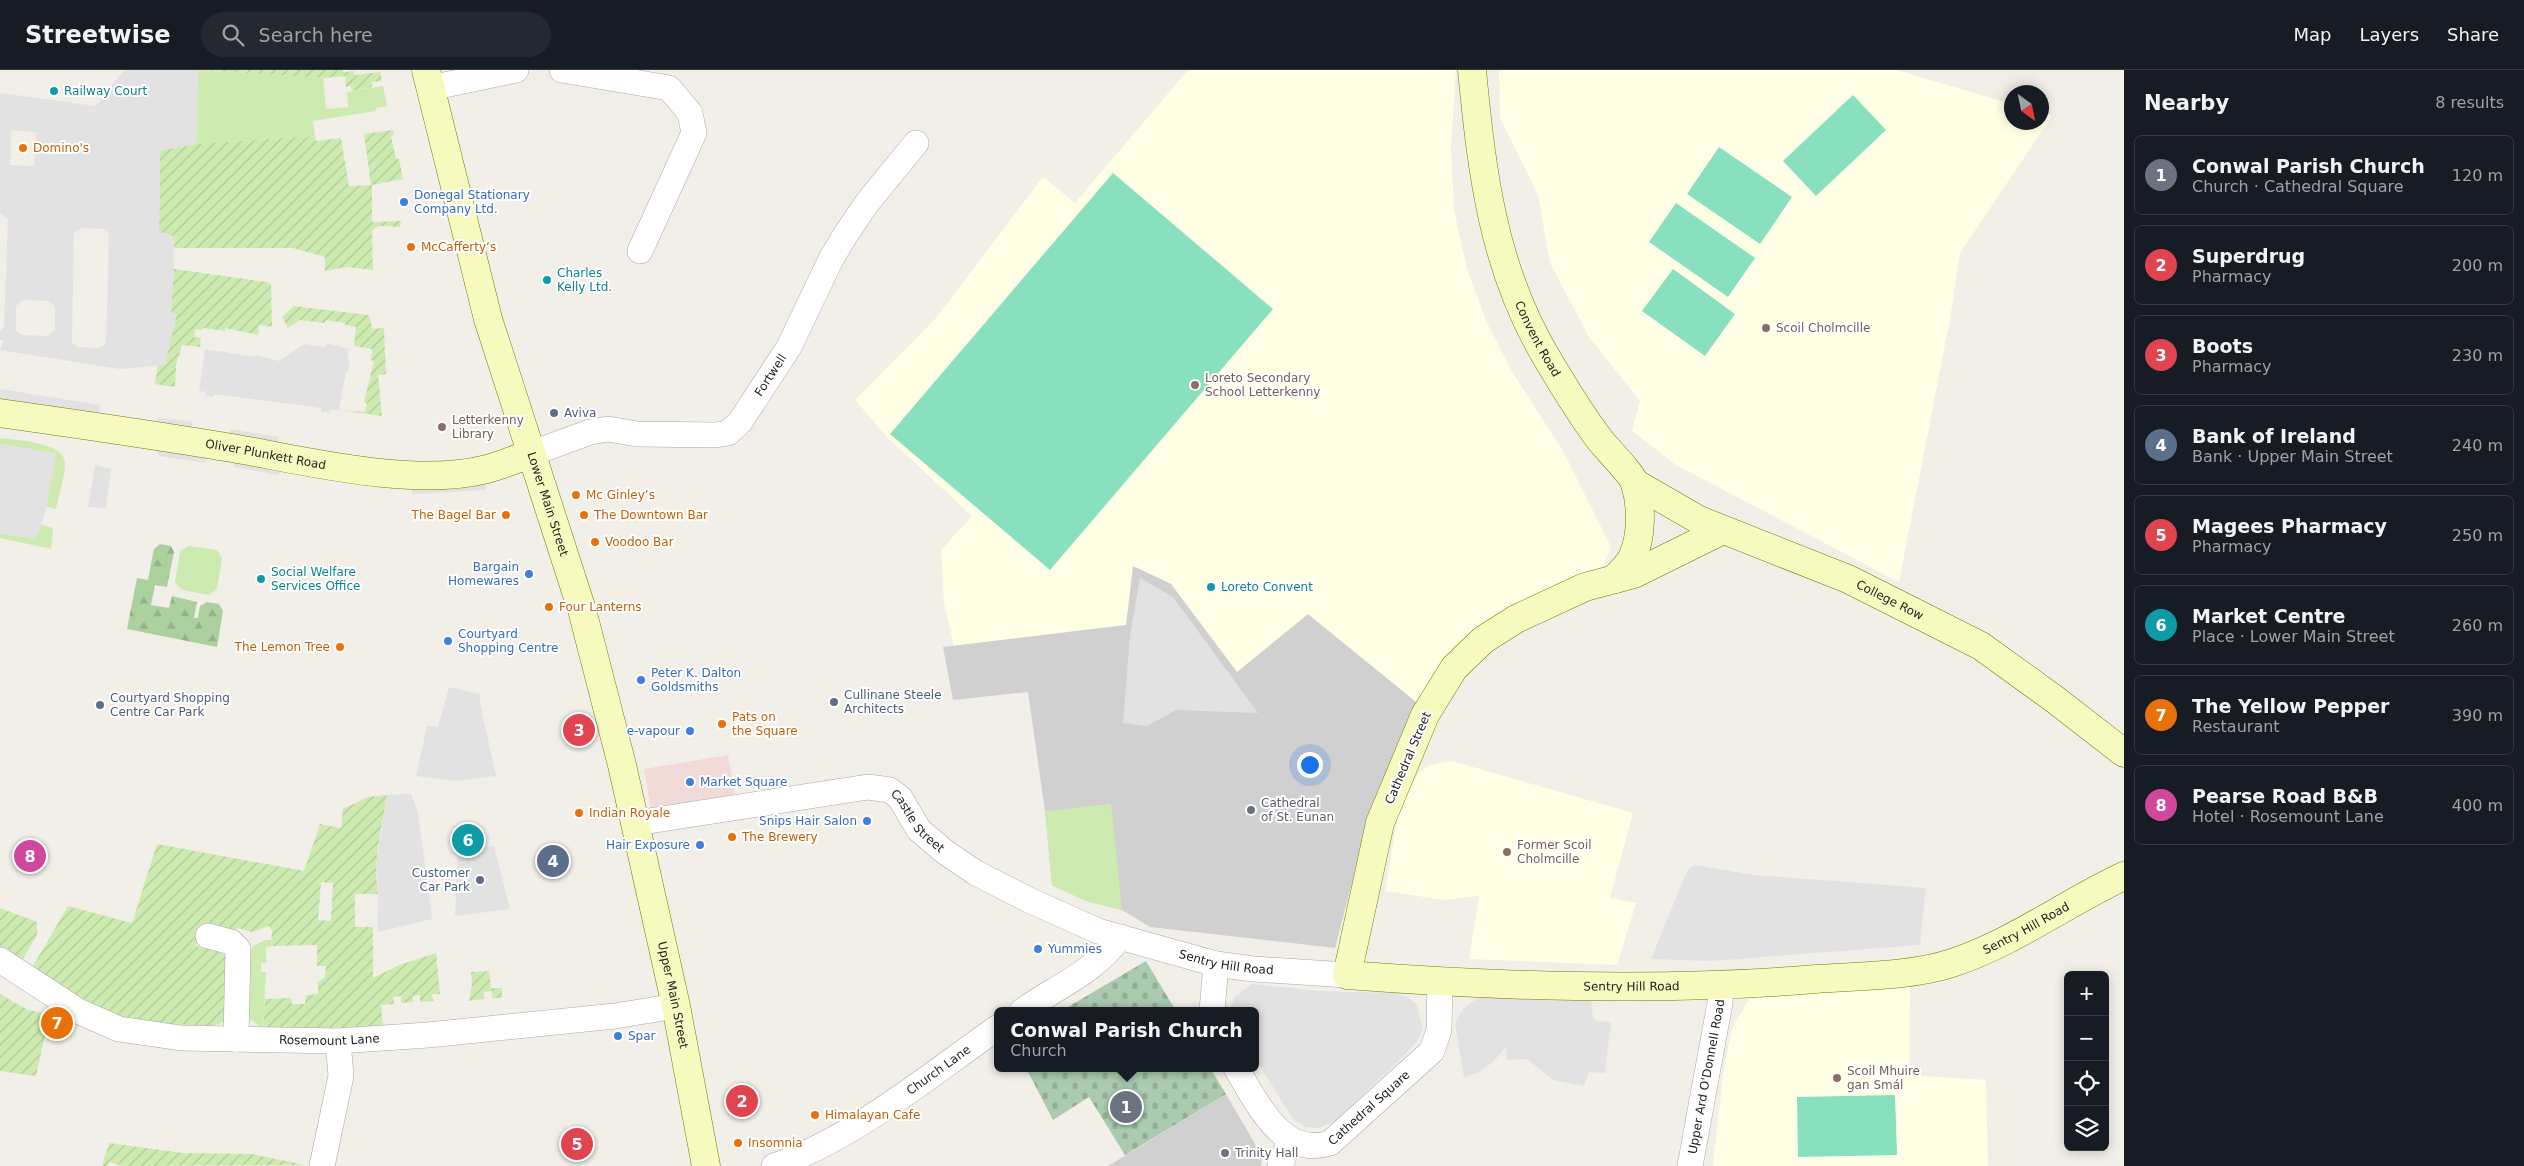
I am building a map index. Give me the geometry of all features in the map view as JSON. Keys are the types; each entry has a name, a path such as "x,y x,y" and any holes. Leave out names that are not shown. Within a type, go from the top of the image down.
{"street":[{"path":"428,79 516,70"},
{"path":"562,70 669,88 690,113 694,133 640,251"},
{"name":"Convent Road","path":"1472,70 1478,130 1490,209 1497,244 1513,288 1547,358 1567,391 1592,429 1635,482"},
{"name":"Lower Main Street","path":"428,79 488,319 530,454 582,610 636,824"},
{"name":"Fortwell","path":"530,454 590,432 608,429 636,434 715,435 728,432 740,422 789,347 831,259 846,234 867,203 916,143"},
{"name":"Oliver Plunkett Road","path":"0,414 151,435 344,468 384,472 426,475 465,472 486,469 530,454"},
{"path":"1615,579 1631,560 1638,541 1640,517 1635,482"},
{"name":"College Row","path":"1635,482 1699,520 1848,579 1981,646 2053,698 2124,753"},
{"name":"Cathedral Street","path":"1347,975 1380,822 1425,715 1454,668 1484,640 1516,619 1585,587 1634,574 1723,530"},
{"name":"Castle Street","path":"636,824 868,787 890,790 900,798 911,819 930,841 976,873 1062,915 1120,937"},
{"name":"Upper Main Street","path":"636,824 676,1006 706,1166"},
{"name":"Sentry Hill Road","path":"1120,937 1216,964 1253,969 1440,982 1693,987 1899,972 1950,963 2018,933 2124,876"},
{"path":"208,936 231,942 238,949 236,1039"},
{"path":"1028,1007 1094,965 1109,952 1120,937"},
{"name":"Rosemount Lane","path":"0,960 78,1012 119,1029 181,1038 338,1041 428,1035 614,1016 676,1006"},
{"path":"1212,1007 1216,964"},
{"name":"Cathedral Square","path":"1290,1141 1318,1147 1330,1143 1432,1051 1439,1030 1440,982"},
{"name":"Upper Ard O'Donnell Road","path":"1690,1166 1720,1003 1721,985"},
{"name":"Church Lane","path":"774,1166 827,1143 861,1123 994,1030"},
{"path":"322,1166 341,1076 338,1041"},
{"path":"1239,1072 1278,1131 1290,1141 1280,1166"}],"shaded area":[{"path":"124,70 198,70 196,144 160,151 159,232 173,236 174,269 171,312 177,314 165,365 120,369 0,350 4,340 0,340 0,331 4,327 8,219 0,213 0,93 96,106","holes":["11,130 36,132 34,166 10,165","83,228 103,229 109,234 106,344 98,348 77,347 72,343 74,233","23,300 48,301 55,306 55,330 47,336 22,335 16,330 16,306"]},
{"name":"Loreto Secondary School Letterkenny","path":"1188,70 1456,70 1451,147 1454,210 1467,269 1487,323 1511,370 1563,451 1611,547 1603,566 1583,579 1507,614 1421,706 1237,673 1171,584 1134,566 1126,625 954,646 944,603 941,550 972,516 887,437 855,400 936,318 1043,177 1075,203"},
{"name":"Scoil Cholmcille","path":"1499,70 1897,70 2004,102 2004,130 2043,130 1960,253 1950,319 1899,582 1676,465 1632,431 1640,401 1589,337 1550,263 1538,195 1500,118"},
{"path":"327,343 349,349 347,361 350,361 339,410 330,409 329,413 321,412 321,408 215,394 214,397 206,396 206,392 199,391 205,350 255,357 255,355 279,361 304,344 326,347"},
{"path":"0,389 100,405 98,427 0,413"},
{"path":"158,417 193,422 191,441 212,445 205,463 159,456 151,435 155,435"},
{"path":"230,429 279,437 276,456 290,459 278,475 234,467 230,448 228,448"},
{"path":"0,444 56,454 45,513 36,539 0,533"},
{"path":"95,465 111,469 106,508 88,507"},
{"path":"486,469 486,490 413,494 408,474"},
{"path":"1133,566 1171,584 1237,672 1308,614 1421,706 1371,810 1335,948 1150,927 1122,910 1086,901 1052,885 1045,811 1028,692 953,700 943,647 1126,625"},
{"path":"1140,578 1173,597 1258,713 1176,710 1147,726 1123,723 1130,635"},
{"path":"449,687 480,694 480,702 496,776 455,781 416,776 427,726 438,727"},
{"name":"Market Square","path":"728,755 735,795 651,809 644,769"},
{"name":"Former Scoil Cholmcille","path":"1452,761 1633,813 1610,898 1636,903 1617,965 1469,959 1479,896 1444,900 1385,891 1401,799 1420,772 1429,765"},
{"path":"411,794 418,812 432,919 378,932 377,860 387,795"},
{"name":"Customer Car Park","path":"494,846 510,909 455,916 458,851"},
{"path":"1694,865 1754,875 1926,888 1920,945 1710,961 1651,959 1687,871"},
{"path":"1252,984 1318,991 1395,993 1408,997 1417,1005 1423,1029 1417,1041 1404,1056 1335,1121 1319,1128 1305,1127 1293,1119 1259,1064 1259,1007 1231,1007 1235,996"},
{"name":"Scoil Mhuire gan Smál","path":"1910,987 1909,1075 1986,1080 1988,1166 1713,1166 1724,1067 1732,1029 1750,997"},
{"path":"1476,999 1591,1000 1593,1018 1596,1021 1611,1022 1605,1073 1589,1072 1584,1086 1553,1080 1527,1059 1507,1060 1506,1047 1492,1063 1479,1072 1464,1078 1455,1024 1463,1009"},
{"path":"1226,1094 1262,1156 1261,1166 1108,1166"}],"green space":[{"path":"198,70 323,78 326,109 348,107 347,92 383,86 387,106 376,108 376,111 313,121 315,136 196,144"},
{"path":"200,70 343,70 343,72 354,71 355,75 380,72 382,81 372,82 372,87 352,91 351,86 346,87 345,76 323,78"},
{"path":"1853,95 1886,130 1816,196 1783,161"},
{"path":"393,130 394,135 391,136 396,159 399,159 403,179 372,185 372,222 401,221 400,227 379,226 372,231 373,270 347,267 325,271 325,257 293,248 174,248 173,236 159,232 160,150 196,144 315,136 316,141 341,138 349,186 371,185 364,134"},
{"path":"1719,147 1792,197 1760,244 1687,194"},
{"path":"1113,173 1273,309 1050,570 890,434"},
{"path":"1676,203 1755,258 1728,297 1649,242"},
{"path":"174,269 267,282 271,285 272,327 259,325 258,335 225,328 225,331 203,328 202,330 195,329 194,337 201,338 200,347 182,345 176,365 175,387 155,384 158,365 165,365 176,314 171,313"},
{"path":"1673,269 1735,314 1705,356 1642,311"},
{"path":"294,306 368,315 372,329 384,328 386,374 378,375 382,416 339,410 365,412 367,403 364,402 374,361 371,360 372,349 354,346 356,327 326,320 325,323 299,320 288,328 282,317"},
{"path":"0,438 38,443 48,446 63,456 65,463 64,474 56,509 46,506 56,454 0,444"},
{"path":"39,524 53,528 51,549 0,538 0,533 36,539"},
{"path":"160,544 171,546 174,552 167,587 155,585 151,605 169,608 172,596 197,602 194,618 198,618 200,606 207,602 219,604 223,611 217,647 127,629 137,578 148,580 154,549"},
{"path":"189,546 217,550 222,558 217,589 209,595 182,590 175,582 180,551"},
{"path":"387,795 377,858 376,871 379,894 355,894 355,927 373,927 373,978 399,965 436,953 440,994 432,994 433,1001 420,1002 420,995 413,996 413,1002 401,1003 401,996 393,997 394,1004 381,1005 383,1027 263,1033 265,999 291,998 292,1004 305,1004 306,995 318,994 318,982 325,977 326,966 317,966 317,945 271,946 272,931 269,926 252,932 237,928 236,932 202,926 196,946 216,950 228,957 226,1020 209,1026 120,1022 30,971 68,906 132,923 157,844 304,871 320,824 341,828 343,809 368,797","holes":["321,882 333,883 331,921 318,920"]},
{"path":"1111,804 1122,910 1086,901 1052,885 1045,811"},
{"path":"0,908 37,922 37,935 20,964 0,952"},
{"path":"265,940 271,940 271,946 266,947 266,963 261,963 261,972 266,972 263,1033 260,1027 248,1017 248,955 253,946"},
{"path":"1146,961 1174,1007 1068,1007"},
{"path":"489,971 491,988 502,988 502,998 492,998 492,991 484,992 484,999 469,1001 472,985 471,972"},
{"path":"0,994 28,1010 40,1012 48,1021 36,1076 0,1071"},
{"path":"1028,1072 1212,1072 1226,1094 1125,1155 1089,1097 1053,1120"},
{"path":"1895,1095 1897,1155 1798,1157 1797,1097"},
{"path":"109,1143 183,1153 251,1154 305,1165 122,1166 109,1162 108,1166 102,1166"}],"place":[{"name":"Railway Court","path":"54,91"},
{"name":"Domino's","path":"23,148"},
{"name":"Donegal Stationary Company Ltd.","path":"404,202"},
{"name":"McCafferty’s","path":"411,247"},
{"name":"Charles Kelly Ltd.","path":"547,280"},
{"name":"Scoil Cholmcille","path":"1766,328"},
{"name":"Loreto Secondary School Letterkenny","path":"1195,385"},
{"name":"Aviva","path":"554,413"},
{"name":"Letterkenny Library","path":"442,427"},
{"name":"Mc Ginley’s","path":"576,495"},
{"name":"The Bagel Bar","path":"506,515"},
{"name":"The Downtown Bar","path":"584,515"},
{"name":"Voodoo Bar","path":"595,542"},
{"name":"Bargain Homewares","path":"529,574"},
{"name":"Social Welfare Services Office","path":"261,579"},
{"name":"Loreto Convent","path":"1211,587"},
{"name":"Four Lanterns","path":"549,607"},
{"name":"Courtyard Shopping Centre","path":"448,641"},
{"name":"The Lemon Tree","path":"340,647"},
{"name":"Peter K. Dalton Goldsmiths","path":"641,680"},
{"name":"Cullinane Steele Architects","path":"834,702"},
{"name":"Courtyard Shopping Centre Car Park","path":"100,705"},
{"name":"Pats on the Square","path":"722,724"},
{"name":"Boots","path":"579,730"},
{"name":"e-vapour","path":"690,731"},
{"name":"Market Square","path":"690,782"},
{"name":"Cathedral of St. Eunan","path":"1251,810"},
{"name":"Indian Royale","path":"579,813"},
{"name":"Snips Hair Salon","path":"867,821"},
{"name":"The Brewery","path":"732,837"},
{"name":"Market Centre","path":"468,840"},
{"name":"Hair Exposure","path":"700,845"},
{"name":"Former Scoil Cholmcille","path":"1507,852"},
{"name":"Pearse Road B&B","path":"30,856"},
{"name":"Bank of Ireland","path":"553,861"},
{"name":"Customer Car Park","path":"480,880"},
{"name":"Yummies","path":"1038,949"},
{"name":"The Yellow Pepper","path":"57,1023"},
{"name":"Spar","path":"618,1036"},
{"name":"Scoil Mhuire gan Smál","path":"1837,1078"},
{"name":"Superdrug","path":"742,1101"},
{"name":"Conwal Parish Church","path":"1126,1107"},
{"name":"Himalayan Cafe","path":"815,1115"},
{"name":"Insomnia","path":"738,1143"},
{"name":"Magees Pharmacy","path":"577,1144"},
{"name":"Trinity Hall","path":"1225,1153"}]}
